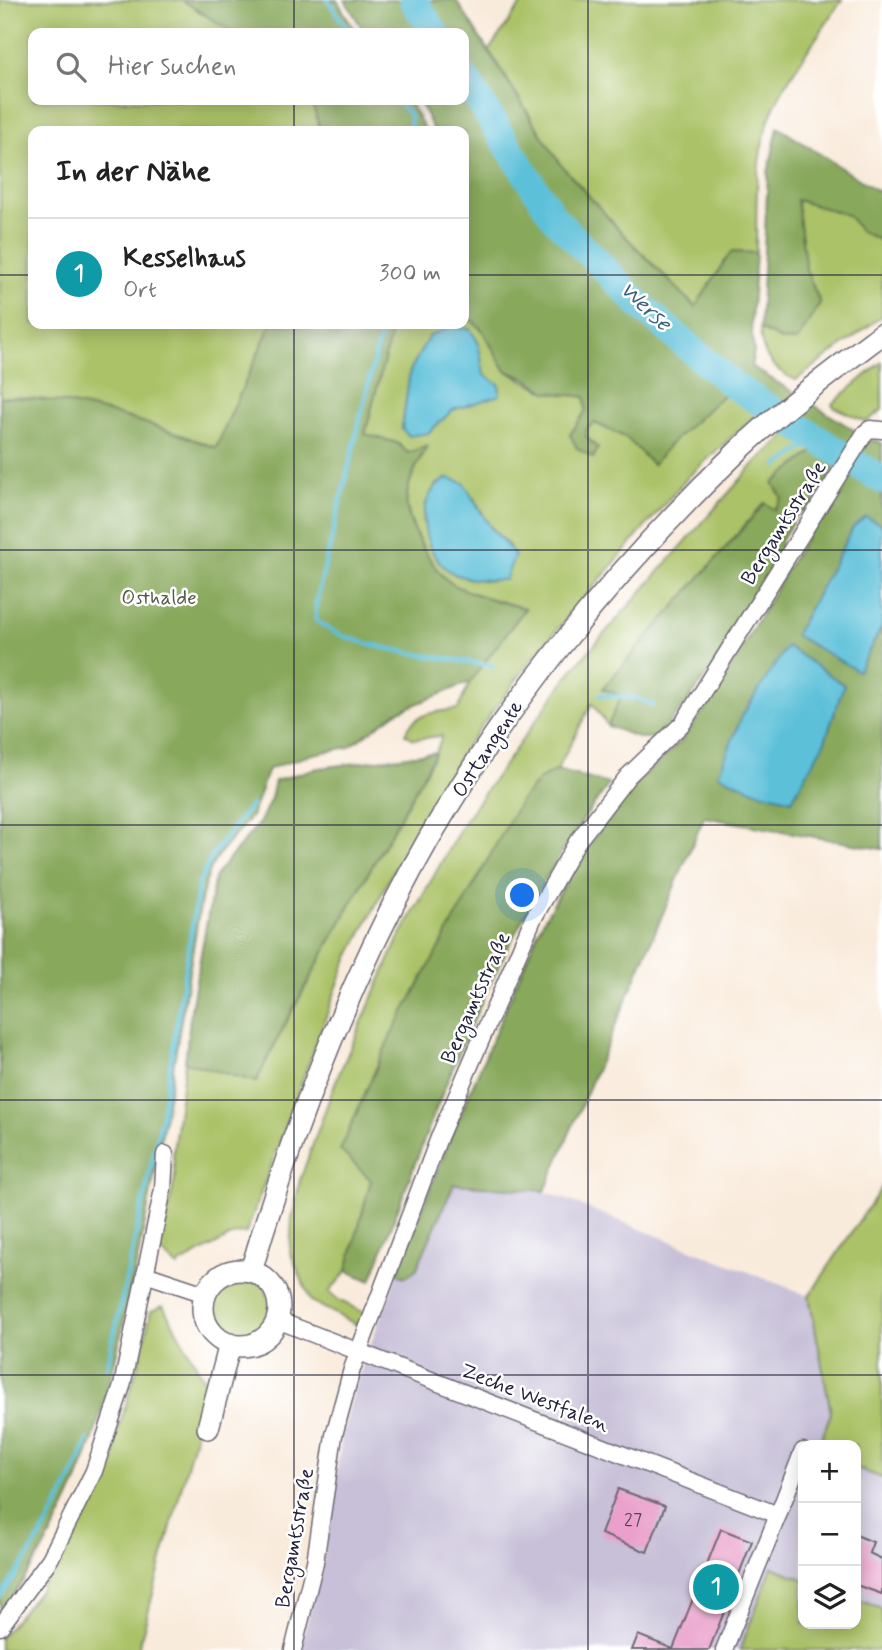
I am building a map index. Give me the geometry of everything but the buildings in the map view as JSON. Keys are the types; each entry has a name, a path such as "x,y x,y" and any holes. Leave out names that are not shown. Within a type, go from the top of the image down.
{"street":[{"name":"Osttangente","path":"251,1271 280,1174 315,1076 379,932 414,866 492,738 551,659 635,560 739,450 815,384 882,334"},
{"name":"Bergamtsstraße","path":"293,1650 316,1562 334,1436 357,1352 430,1158 533,919 577,842 628,776 683,723 861,441 870,429 882,430"},
{"path":"0,1628 50,1559 94,1471 122,1386 163,1189 165,1154"},
{"path":"229,1271 251,1271 272,1284 278,1296 277,1320 264,1339 242,1346 230,1344 219,1339 204,1319 205,1294 210,1284 229,1271"},
{"path":"145,1274 205,1294"},
{"name":"Zeche Westfalen","path":"277,1320 778,1515"},
{"path":"208,1428 230,1344"},
{"path":"724,1650 798,1464"}],"shaded area":[{"path":"454,1184 545,1191 809,1296 831,1413 821,1440 798,1440 798,1577 772,1567 740,1650 299,1650 323,1562 342,1436 355,1386 397,1274 405,1277 416,1270"},
{"path":"861,1470 882,1478 882,1609 861,1601"}],"green space":[{"path":"0,0 182,0 225,28 28,28 28,105 313,105 319,126 28,126 28,329 269,329 216,448 164,429 82,406 0,397"},
{"path":"182,0 337,0 353,28 225,28"},
{"path":"345,0 456,0 560,164 622,233 695,307 731,252 756,253 751,324 754,352 751,366 854,430 854,437 809,510 799,512 780,542 781,553 708,674 654,738 639,738 608,726 621,696 603,688 765,503 775,510 782,498 773,483 823,444 733,386 668,446 653,465 627,438 595,423 587,428 586,437 598,448 593,458 577,448 570,435 586,410 585,397 547,392 526,378 506,371 482,330 469,318 469,126 432,126 421,105 469,105 469,28 362,28"},
{"path":"524,0 842,0 789,79 766,129 758,175 756,253 731,252 696,307 622,233 560,164 489,50"},
{"path":"313,105 411,105 423,126 319,126"},
{"path":"778,127 882,194 882,238 877,239 860,231 848,215 797,200 806,270 820,303 797,341 781,340 760,329 768,173"},
{"path":"797,200 848,215 860,231 877,239 882,238 882,316 796,380 780,371 769,360 763,347 760,329 781,340 797,341 820,303 805,266 795,205"},
{"path":"469,318 482,330 506,371 547,392 585,397 586,410 570,435 593,457 598,448 586,437 587,428 595,423 627,438 653,465 668,446 725,392 760,411 688,477 536,654 467,745 417,825 345,965 246,1233 235,1234 178,1267 160,1251 175,1178 173,1153 185,1062 256,1082 436,752 442,736 414,739 405,734 420,717 458,709 470,682 525,609 458,588 441,574 420,541 407,507 410,483 427,447 408,453 397,443 365,435 392,329 469,329","holes":["478,342 484,375 499,384 500,394 453,410 428,433 402,428 410,371","436,484 475,499 489,525 510,547 505,579 485,581 456,575 423,522 425,505"]},
{"name":"Osthalde","path":"269,329 392,329 365,434 397,443 408,453 427,446 410,483 407,507 413,528 425,552 441,574 465,590 525,608 470,682 397,712 349,747 313,754 268,769 252,815 218,855 209,871 202,895 145,1224 102,1409 89,1451 53,1532 0,1613 0,397 83,406 137,420 216,448"},
{"path":"882,362 882,410 866,422 834,407 832,404"},
{"path":"792,430 819,447 774,483 782,498 774,510 764,503 603,689 621,696 608,726 592,703 557,770 540,779 371,1180 347,1271 329,1292 340,1301 365,1313 361,1327 311,1301 290,1252 292,1219 300,1180 335,1083 398,940 465,820 572,670 756,462"},
{"path":"873,440 882,443 882,525 866,517 858,671 882,627 882,849 704,817 545,1191 454,1184 416,1270 405,1277 397,1274 449,1141 541,925 585,849 642,778 681,741 713,698 795,555 867,443"},
{"path":"436,752 321,957 256,1082 185,1062 191,1009 215,876 260,822 275,781 313,769"},
{"path":"557,770 609,784 569,841 501,961 445,1087 371,1281 347,1271 371,1180 340,1150 389,1039 520,801 540,779"},
{"path":"882,1187 882,1478 861,1470 861,1440 821,1440 831,1413 809,1296"},
{"path":"241,1277 263,1286 272,1308 263,1330 241,1339 219,1330 210,1308 219,1286"},
{"path":"163,1306 205,1381 197,1429 138,1650 0,1650 0,1638 40,1590 83,1515 109,1459 140,1359 151,1311"},
{"path":"772,1567 798,1577 798,1629 861,1629 861,1601 882,1609 882,1650 740,1650"}],"water":[{"path":"446,329 470,329 478,342 484,375 499,384 500,395 453,410 428,433 409,436 402,429 410,371 429,336"},
{"path":"448,478 464,483 489,525 515,555 505,580 475,579 457,575 445,568 435,556 428,543 425,512 428,498 436,486"},
{"path":"866,517 882,525 882,627 858,671 795,635 854,526"},
{"path":"787,646 844,685 825,741 792,800 756,791 718,775 742,716"}],"waterway":[{"path":"328,0 347,28"},
{"name":"Werse","path":"413,0 432,28"},
{"name":"Werse","path":"469,85 554,218 643,308 733,385 882,480"},
{"path":"402,105 410,115 411,126"},
{"path":"382,329 316,603 316,620 330,630 374,645 493,666"},
{"path":"777,466 816,440"},
{"path":"600,695 635,698 653,705"},
{"path":"107,1367 162,1116 199,883 213,854 251,805"},
{"path":"0,1597 49,1522 88,1440"}],"place":[{"name":"Kesselhaus","path":"716,1587"}]}
